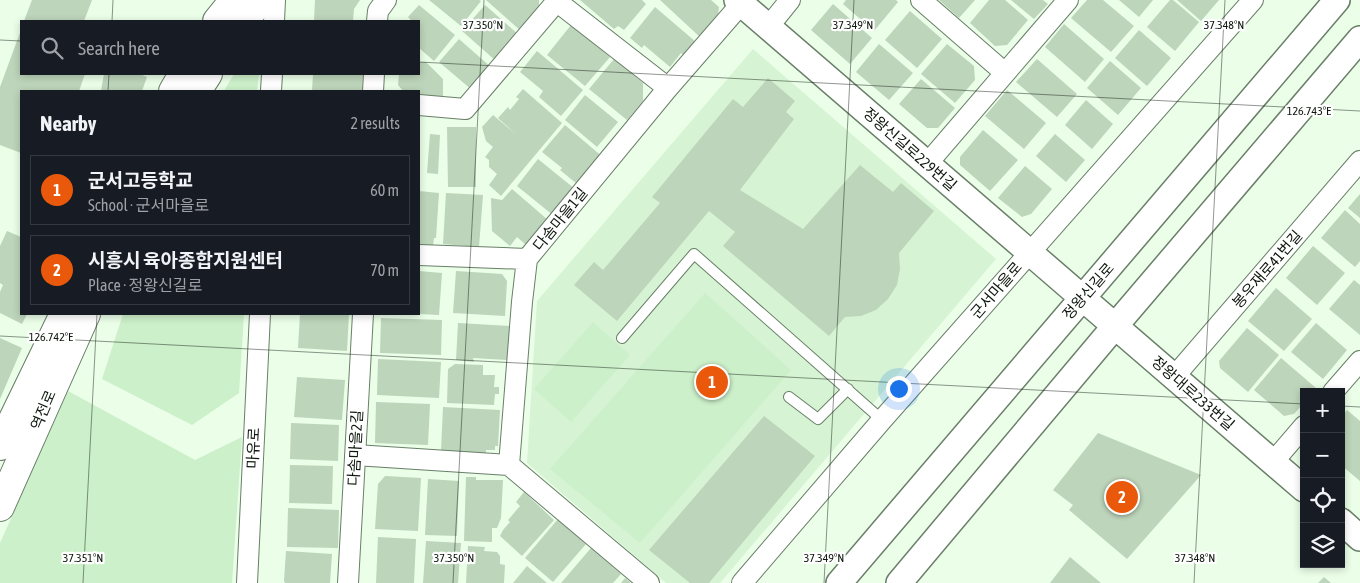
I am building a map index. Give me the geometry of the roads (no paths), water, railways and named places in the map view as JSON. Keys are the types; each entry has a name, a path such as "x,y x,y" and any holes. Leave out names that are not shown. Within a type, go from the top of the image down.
{"main road":[{"path":"218,20 234,0"},
{"path":"245,20 261,0"},
{"path":"174,90 182,75"},
{"path":"198,90 207,75"},
{"name":"역전로","path":"0,446 64,315"},
{"name":"역전로","path":"0,506 86,315"}],"street":[{"path":"274,20 275,0"},
{"path":"377,20 378,11 386,0"},
{"path":"769,26 790,0"},
{"path":"921,0 1006,73"},
{"path":"927,164 1068,0"},
{"name":"군서마을로","path":"742,583 882,420 1253,0"},
{"name":"정왕신길로","path":"839,583 1337,0"},
{"path":"420,105 465,109 556,1 668,88"},
{"name":"정왕신길로229번길","path":"739,2 1082,298"},
{"name":"다솜마을1길","path":"509,465 527,259 739,2"},
{"path":"900,583 1115,326 1360,39"},
{"path":"271,90 272,75"},
{"path":"373,90 374,75"},
{"name":"봉우재로41번길","path":"1174,377 1360,161"},
{"path":"420,255 527,259"},
{"name":"정왕대로233번길","path":"1082,298 1300,486"},
{"name":"마유로","path":"247,583 260,315"},
{"name":"다솜마을2길","path":"348,583 363,315"},
{"path":"1337,388 1357,370"},
{"path":"1272,462 1300,430"},
{"path":"355,456 509,465 649,583"},
{"path":"1343,523 1360,538"}],"lane":[{"path":"622,338 694,254 882,420"},
{"path":"789,397 818,419 848,389"}],"place":[{"name":"군서고등학교","path":"712,382"},
{"name":"시흥시 육아종합지원센터","path":"1122,497"}]}
